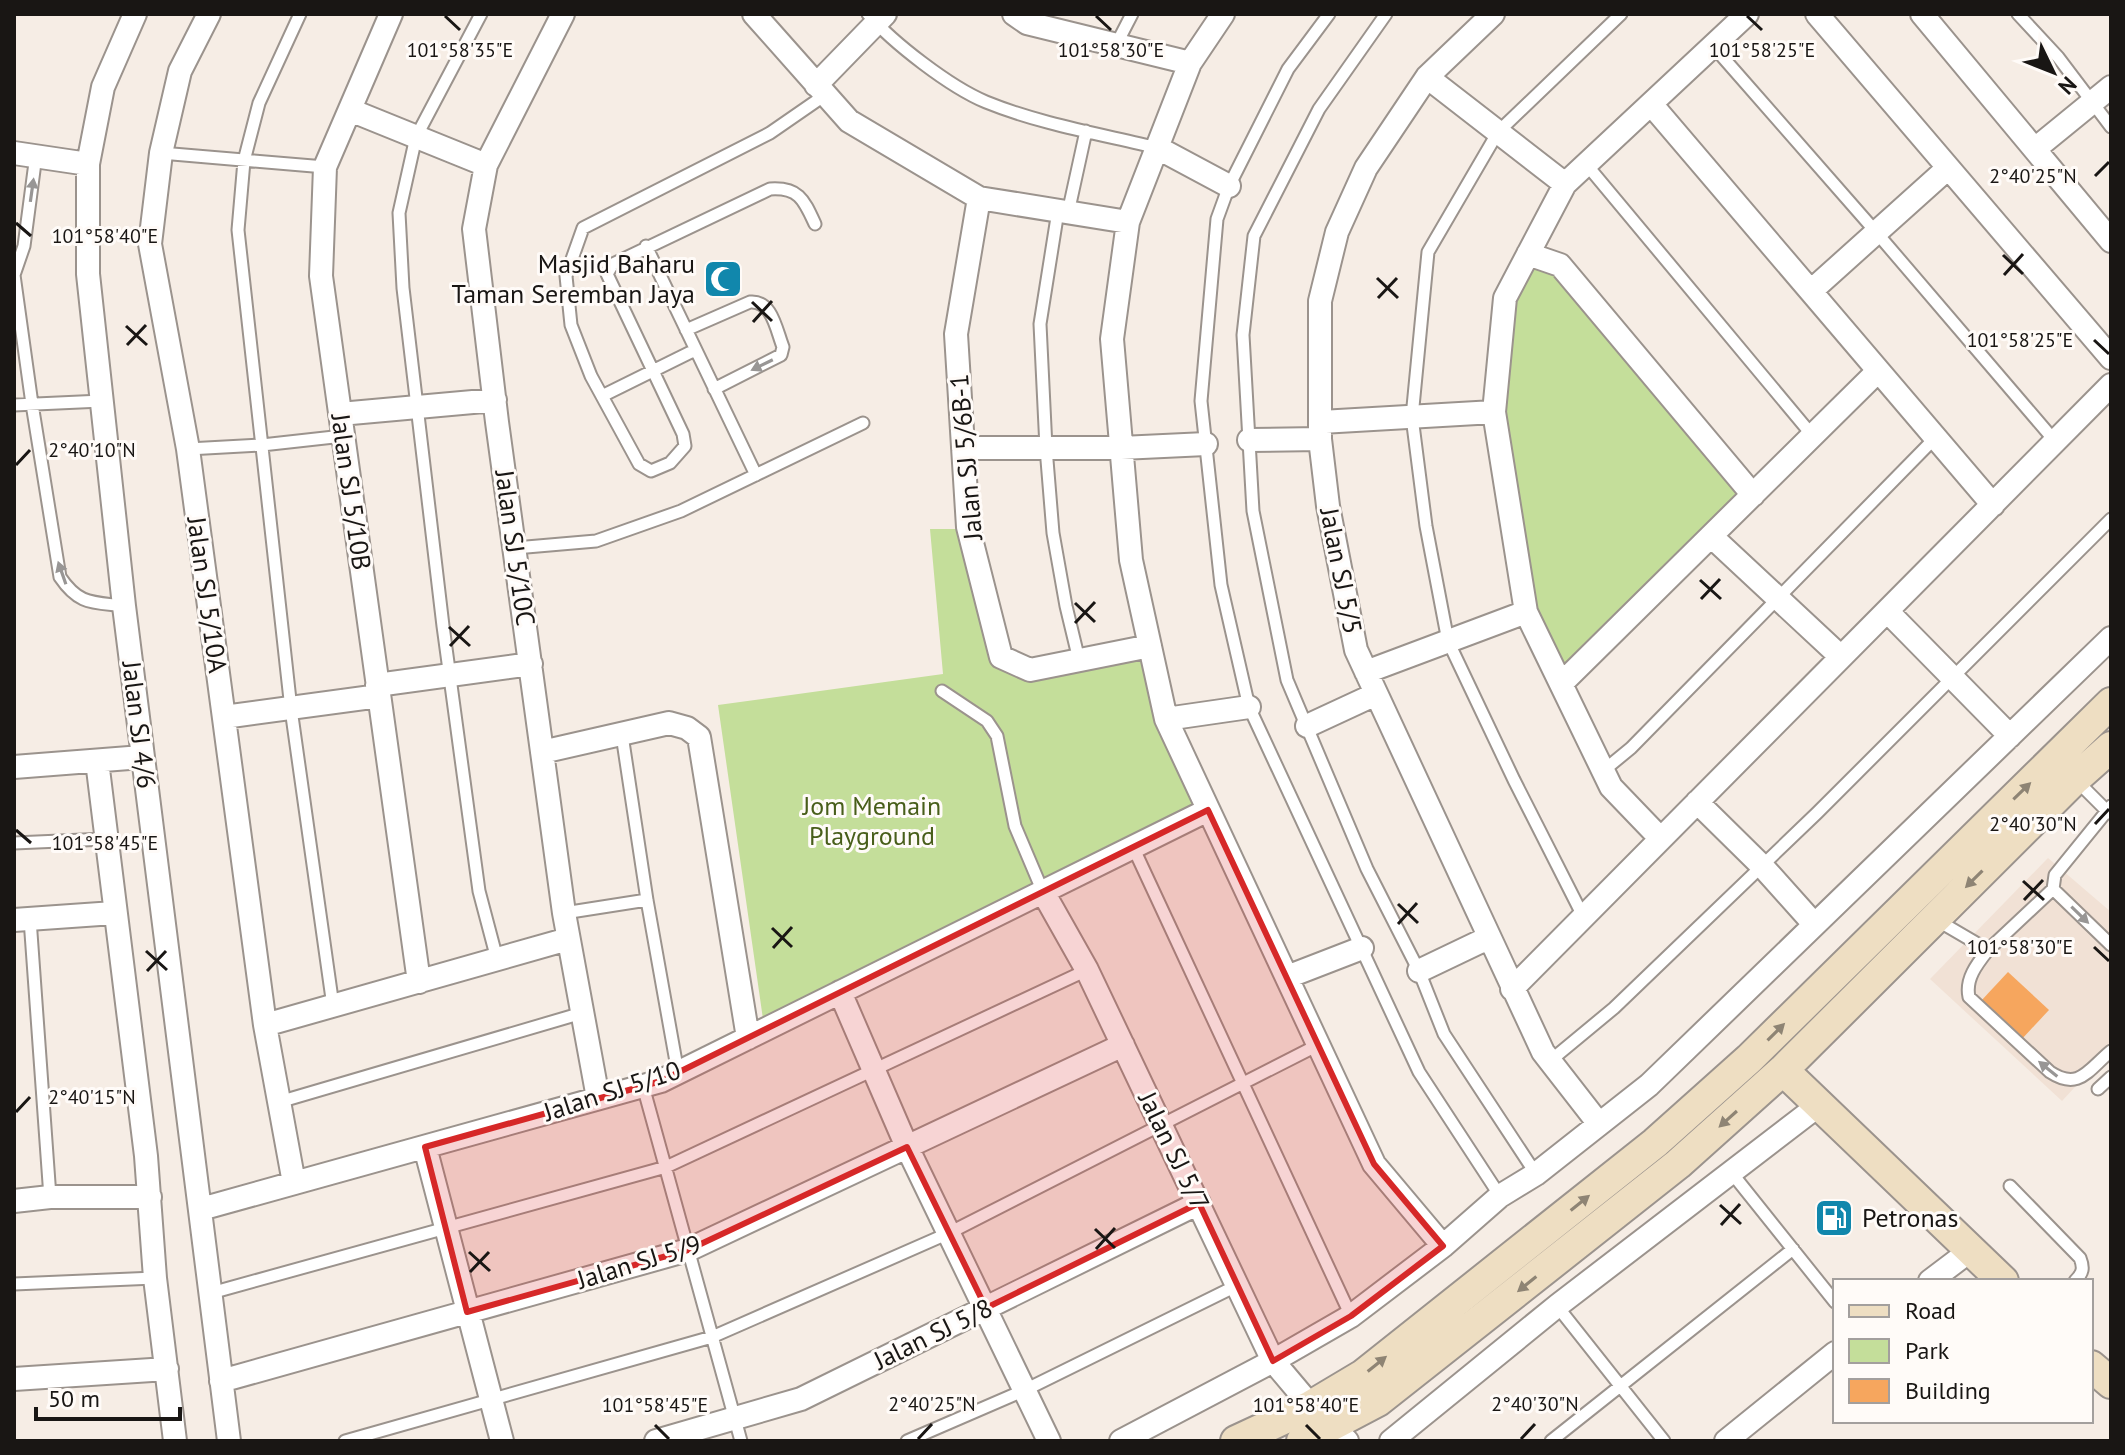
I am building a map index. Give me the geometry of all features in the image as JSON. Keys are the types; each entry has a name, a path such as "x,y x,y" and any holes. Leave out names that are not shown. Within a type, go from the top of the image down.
{"street":[{"name":"Jalan SJ 4/6","path":"135,14 103,87 88,164 88,274 142,757 229,1441"},
{"name":"Jalan SJ 5/10A","path":"209,14 180,71 161,153 150,244 188,449 265,1025 294,1183"},
{"name":"Jalan SJ 5/10B","path":"391,14 325,167 321,276 419,982"},
{"name":"Jalan SJ 5/10C","path":"563,14 486,165 474,229 564,913 598,1098"},
{"path":"754,14 849,121 979,198 1128,222"},
{"path":"1223,14 1190,63 1128,222 1112,339 1131,560 1166,719 1374,1164 1443,1246"},
{"name":"Jalan SJ 5/5","path":"1493,14 1427,77 1366,168 1337,232 1320,301 1320,430 1328,506 1356,650 1512,989 1550,1061 1599,1124"},
{"path":"1660,838 1611,787 1526,612 1494,412 1505,298 1565,184 1747,14"},
{"path":"1817,14 2111,358"},
{"path":"1922,14 2111,241"},
{"path":"821,90 876,17"},
{"path":"1024,17 1116,45 1190,63"},
{"path":"1427,77 1565,184"},
{"path":"2035,149 2111,87"},
{"path":"1651,104 1993,505"},
{"path":"350,110 486,165"},
{"path":"1158,148 1229,186"},
{"path":"25,154 88,164"},
{"path":"1811,291 1948,168"},
{"name":"Jalan SJ 5/6B-1","path":"979,198 956,334 968,527 1001,657 1030,670 1150,646"},
{"path":"1528,254 1560,265 1753,495"},
{"path":"1561,684 1878,371"},
{"path":"1512,989 2111,385"},
{"path":"342,425 418,407 495,400"},
{"path":"1249,440 1412,417 1494,412"},
{"path":"963,448 1121,448 1206,444"},
{"path":"1711,536 1841,657"},
{"path":"1887,611 2010,736"},
{"path":"1366,672 1526,612"},
{"path":"1121,1441 1351,1316 1443,1246 1500,1196 1536,1174 1649,1085 2111,638"},
{"path":"224,717 291,709 451,675 531,664"},
{"path":"1307,726 1376,694"},
{"path":"1236,1441 1330,1424 1363,1375 1655,1143 1749,1059 2111,703"},
{"path":"1166,719 1249,707"},
{"path":"542,752 669,723 687,728 699,737 748,1038"},
{"path":"1302,1441 1378,1401 1678,1164 1783,1070 2075,779 2111,747"},
{"path":"14,767 142,757"},
{"path":"97,761 150,1197 155,1278 175,1441"},
{"path":"1697,802 1762,866 1814,924"},
{"name":"Jalan SJ 5/10","path":"201,1209 643,1086 678,1073 1208,810"},
{"name":"Jalan SJ 5/7","path":"1043,892 1087,970 1273,1361 1330,1424"},
{"path":"22,919 114,913"},
{"path":"1419,971 1488,938"},
{"path":"265,1025 568,939"},
{"path":"1287,977 1362,948"},
{"path":"840,992 907,1147 1049,1441"},
{"name":"Jalan SJ 5/9","path":"221,1381 688,1250 1123,1045"},
{"path":"1783,1070 2001,1279"},
{"path":"1391,1441 1557,1306 1819,1105"},
{"path":"425,1147 502,1441"},
{"path":"14,1201 50,1197 150,1197"},
{"name":"Jalan SJ 5/8","path":"656,1441 801,1399 1199,1203"},
{"path":"1933,1279 1971,1250"},
{"path":"1726,1441 1833,1355"},
{"path":"2093,1368 2111,1383"},
{"path":"14,1379 167,1369"}],"lane":[{"path":"300,14 259,103 244,161 238,230 291,709 333,1006"},
{"path":"481,14 416,137 399,213 403,288 479,891 497,959"},
{"path":"1116,45 1132,14"},
{"path":"1329,14 1288,69 1229,186 1217,219 1201,401 1221,585 1249,707 1419,1072 1500,1196"},
{"path":"1386,14 1319,109 1254,236 1243,335 1253,511 1287,680 1367,869 1419,971 1444,1034 1536,1174"},
{"path":"1583,916 1448,641 1426,526 1412,417 1428,252 1498,132 1621,14"},
{"path":"2018,14 2058,57 2111,127"},
{"path":"876,17 934,71 983,101 1031,117 1158,148"},
{"path":"1713,46 2054,440"},
{"path":"815,224 804,200 787,188 770,189 613,264 607,274 683,434 685,446 670,463 651,471 639,464 602,396 571,325 566,276 583,228 770,133 821,90"},
{"path":"1079,660 1053,533 1040,324 1063,212 1086,131"},
{"path":"161,153 325,167"},
{"path":"25,154 24,246 14,275 60,577 71,593 86,601 124,606"},
{"path":"1586,164 1812,435"},
{"path":"646,246 756,475"},
{"path":"686,330 750,302 767,306 783,347 781,355 714,389"},
{"path":"602,396 695,350"},
{"path":"14,405 103,400"},
{"path":"515,548 596,541 681,511 863,423"},
{"path":"188,449 262,445 342,425"},
{"path":"1603,771 1631,748 1935,438"},
{"path":"1550,1061 1614,1008 1762,866 2111,519"},
{"path":"942,691 987,721 997,736 1015,826 1043,892"},
{"path":"622,735 678,1073"},
{"path":"2075,779 2109,810 2055,875 2053,889 1988,950 1976,965 1967,987 1969,997 2064,1082 2076,1081 2111,1051"},
{"path":"14,843 106,839"},
{"path":"1133,847 1351,1316"},
{"path":"2053,889 2111,945"},
{"path":"564,913 647,900"},
{"path":"22,919 50,1197"},
{"path":"1935,919 1988,950"},
{"path":"211,1293 666,1167 875,1072 1087,970"},
{"path":"279,1102 582,1013"},
{"path":"345,1441 712,1337 949,1233 1318,1045"},
{"path":"2098,1089 2111,1077"},
{"path":"643,1086 741,1441"},
{"path":"1730,1171 1833,1299"},
{"path":"2010,1186 2080,1258 2084,1266 2076,1279"},
{"path":"1551,1441 1793,1249"},
{"path":"14,1284 155,1278"},
{"path":"907,1441 1025,1390 1239,1284"},
{"path":"1557,1306 1664,1441"}],"highlighted area":[{"path":"1208,810 1374,1164 1443,1246 1351,1316 1273,1361 1199,1203 986,1308 907,1147 688,1250 467,1312 425,1147 661,1081"}],"shaded area":[{"path":"2048,858 2111,912 2111,1048 2062,1101 1930,979"}],"green space":[{"path":"1530,258 1559,268 1749,495 1562,679 1528,612 1502,450 1507,299"},
{"name":"Jom Memain Playground","path":"930,529 963,529 998,659 1030,673 1146,650 1202,808 764,1026 718,705 943,674"}],"building":[{"path":"2008,972 2049,1010 2021,1040 1980,1002"}],"place":[{"name":"Masjid Baharu Taman Seremban Jaya","path":"723,279"},
{"name":"Petronas","path":"1834,1218"}]}
